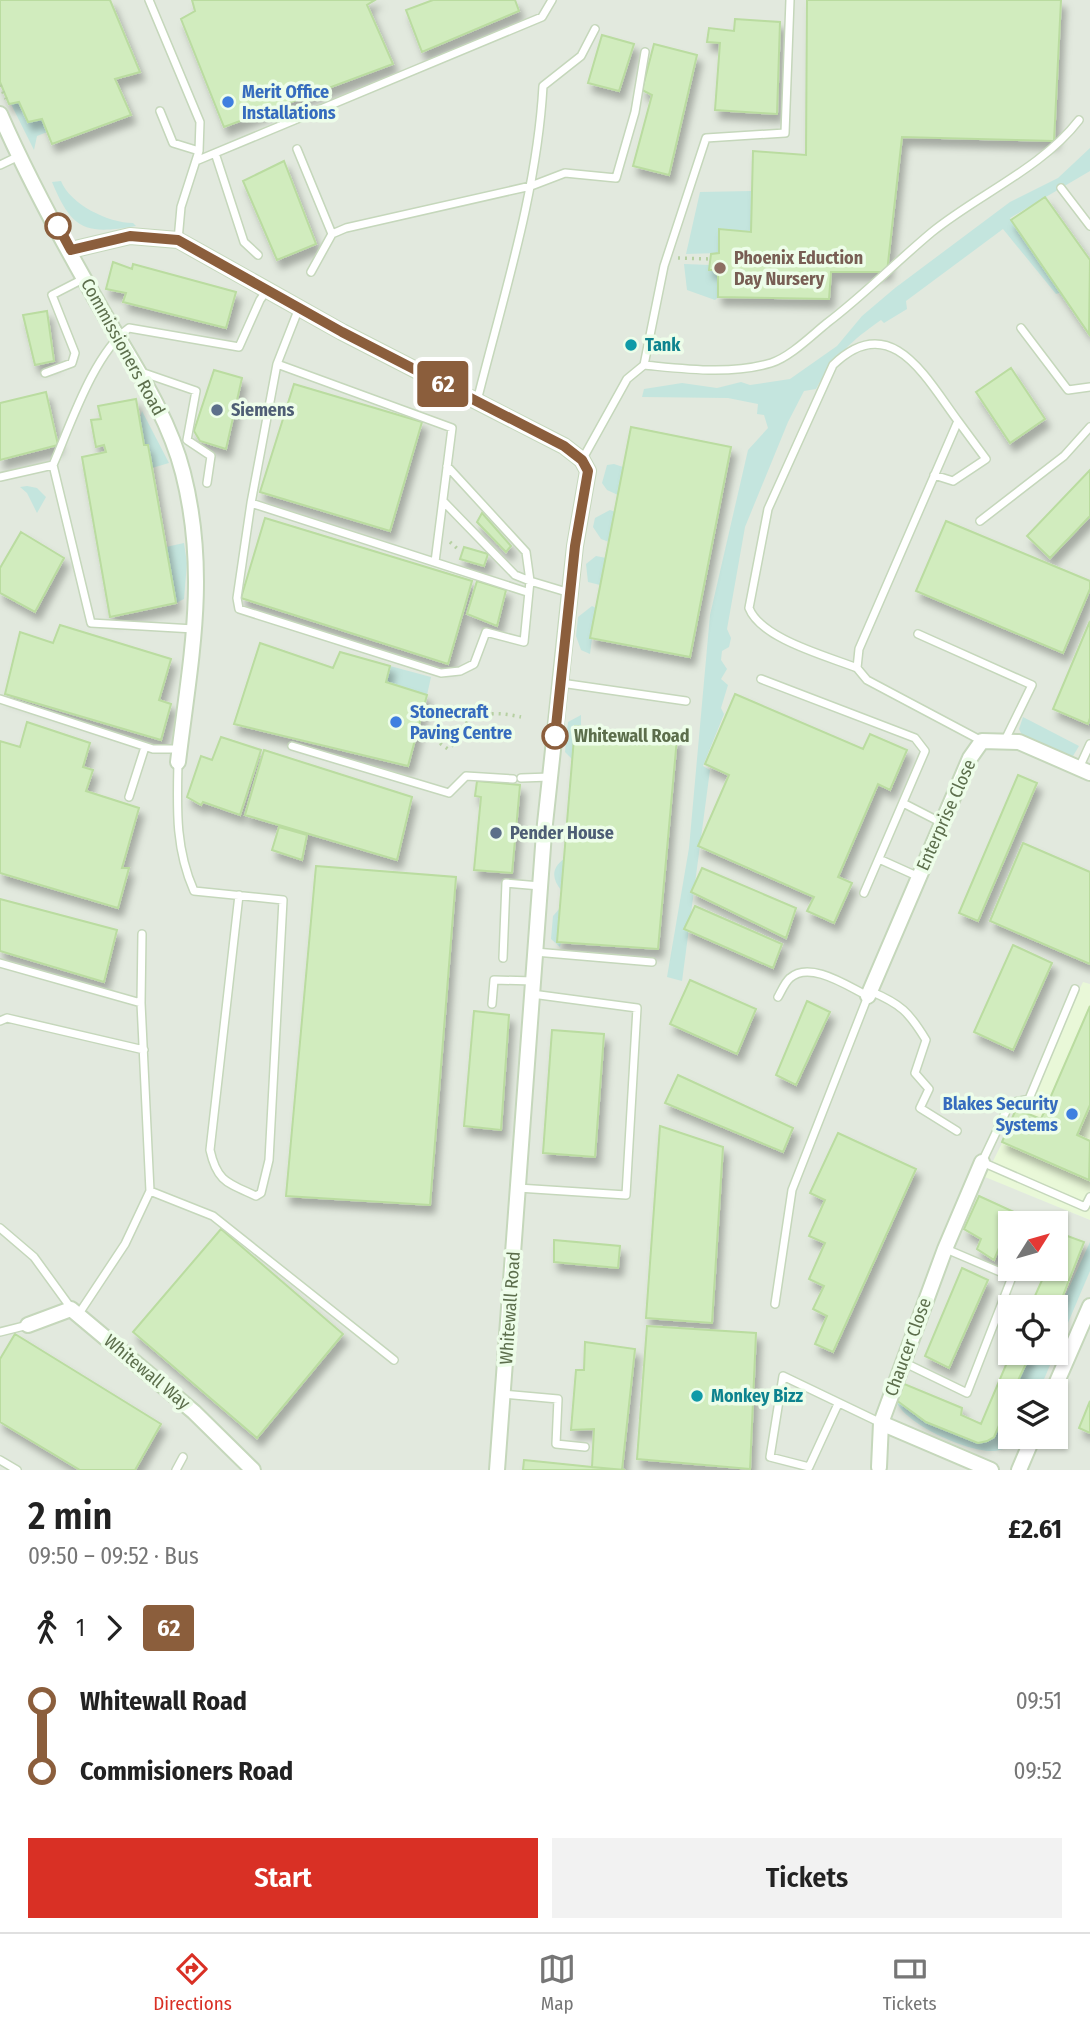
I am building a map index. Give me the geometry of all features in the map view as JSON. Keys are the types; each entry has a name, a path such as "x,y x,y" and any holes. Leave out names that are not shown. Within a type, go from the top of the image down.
{"street":[{"name":"Commissioners Road","path":"0,114 85,278 157,404 183,472 193,533 197,629 179,756"},
{"path":"71,250 130,236 178,240 477,402 564,446 582,460"},
{"name":"Whitewall Road","path":"498,1470 540,886 570,593 588,471 582,460"},
{"name":"Enterprise Close","path":"869,994 970,758 982,741 1019,742 1084,770"},
{"name":"Chaucer Close","path":"879,1468 881,1423 945,1248 982,1162"},
{"path":"1058,1379 1090,1306"},
{"path":"28,1325 75,1312"},
{"name":"Whitewall Way","path":"75,1312 194,1412 253,1470"},
{"path":"881,1423 991,1470"},
{"path":"1019,1470 1028,1449"}],"lane":[{"path":"149,0 200,122 199,151 181,207 178,240"},
{"path":"196,160 542,16 552,0"},
{"path":"582,460 627,379 644,365 667,256 705,138 785,133 790,0"},
{"path":"477,402 540,141 543,86 581,56 595,29"},
{"path":"311,272 332,234 346,228 530,186 565,173 616,178 635,112 645,52"},
{"path":"160,111 173,143 199,151"},
{"path":"644,365 734,370 774,363 864,295 932,233 1058,144 1079,120"},
{"path":"297,149 332,234"},
{"path":"215,153 244,242 258,255"},
{"path":"0,165 20,155"},
{"path":"1061,188 1090,226"},
{"path":"45,373 72,363 75,353 52,295 85,278"},
{"path":"197,629 92,623 54,465 95,374 118,337 130,328 239,348 260,300 268,289"},
{"path":"299,307 277,364 251,503 237,598 239,609 441,673 460,671 474,664 486,632 524,642 530,581 526,552 447,466"},
{"path":"1021,328 1068,390 1090,387"},
{"path":"934,475 953,481 986,459 909,356 900,350 862,345 848,350 833,365 768,509 749,608 754,621 769,632 857,667 867,680 982,741"},
{"path":"277,364 452,428 435,562"},
{"path":"137,371 196,391 187,440 211,456 207,484"},
{"path":"857,667 859,649 958,421"},
{"path":"980,521 1064,456 1090,427"},
{"path":"0,477 54,465"},
{"path":"443,501 515,575 570,593"},
{"path":"251,503 527,592"},
{"path":"918,634 1032,685 1005,740"},
{"path":"761,679 915,738 925,751 864,893"},
{"path":"561,682 685,701"},
{"path":"0,699 179,756 176,827 183,867 194,891 239,895 283,900 269,1160 261,1193 256,1196 223,1180 215,1170 210,1150 239,895"},
{"path":"1084,770 1090,744"},
{"path":"292,746 449,793 466,776 550,777"},
{"path":"129,797 145,747"},
{"path":"903,803 942,823"},
{"path":"879,859 919,877"},
{"path":"503,958 506,883 540,886"},
{"path":"0,1228 34,1257 75,1312 125,1244 150,1191 141,1003 142,934"},
{"path":"536,952 652,962"},
{"path":"0,962 141,1003"},
{"path":"778,997 790,978 802,972 821,974 899,1003 915,1021 926,1040 915,1073 929,1089 920,1108 957,1131"},
{"path":"492,1004 494,980 637,1008 626,1195 518,1188"},
{"path":"1075,989 1029,1098 1010,1103 982,1162 1085,1207 1090,1198"},
{"path":"775,1304 792,1189 869,994"},
{"path":"0,1021 7,1018 144,1050"},
{"path":"150,1191 213,1216 394,1360"},
{"path":"945,1248 998,1271"},
{"path":"902,1362 967,1393 1010,1281"},
{"path":"0,1332 28,1325"},
{"path":"838,1404 809,1467 770,1457 783,1376 881,1423"},
{"path":"503,1394 558,1399 556,1444 585,1447"},
{"path":"176,1470 183,1457"},
{"path":"0,1460 17,1470"}],"path":[{"path":"667,256 711,258"},
{"path":"418,730 437,737 441,744 448,748 455,743 455,734 468,720 487,712 521,718"},
{"path":"437,737 446,731 455,734"}],"shaded area":[{"path":"0,0 1090,0 1090,984 1083,982 985,1177 1090,1220 1090,1470 0,1470"},
{"path":"19,102 28,122 42,119 47,132 37,136 34,150 11,104"},
{"path":"1090,148 1090,171 1010,218 1090,327 1090,335 1059,293 1056,294 1003,229 906,301 907,309 884,323 881,320 852,342 829,368 816,389 804,391 788,422 745,527 727,629 731,638 729,647 722,651 721,660 727,669 721,679 728,685 721,708 724,714 703,766 710,770 682,981 667,977 689,848 710,615 748,450 768,428 764,415 757,414 758,404 728,398 642,397 644,389 682,383 717,388 741,382 750,385 790,379 837,346 862,316 895,288 1010,202 1058,178"},
{"path":"61,181 73,197 91,211 136,226 104,230 82,225 66,210 59,198 52,182"},
{"path":"752,191 751,232 720,229 719,253 686,254 700,192"},
{"path":"684,264 710,265 710,270 718,270 718,297 715,300 687,290"},
{"path":"142,411 169,463 152,468 148,445 144,445 139,421"},
{"path":"607,465 623,467 618,495 607,490 602,483"},
{"path":"20,487 37,488 46,497 37,513 27,493"},
{"path":"610,510 615,512 609,542 601,539 593,527 595,518"},
{"path":"184,543 187,563 184,599 176,603 166,547"},
{"path":"596,556 606,558 600,585 588,582 586,564"},
{"path":"592,606 596,608 590,654 581,650 576,636 578,617"},
{"path":"390,666 431,677 427,695 386,682"},
{"path":"581,715 581,727 575,727 572,759 565,752 568,722"},
{"path":"1023,717 1079,746 1070,761 1024,739 1019,729"},
{"path":"564,859 561,890 554,874"},
{"path":"560,908 557,941 561,942 560,947 551,939 553,916"},
{"path":"1083,981 1090,984 1090,1220 984,1177"},
{"path":"1090,1242 1090,1271 1068,1323 1068,1295 1066,1295"},
{"path":"1026,1365 1050,1365 1044,1379 1019,1379"},
{"path":"896,1401 926,1422 978,1443 994,1437 998,1428 998,1449 1002,1449 980,1450 952,1441 911,1419"}],"building":[{"path":"0,0 110,0 140,72 115,79 131,115 52,144 42,119 28,122 19,102 9,104 0,82"},
{"path":"192,0 375,0 367,5 393,64 224,127 181,19 195,11"},
{"path":"433,0 515,0 519,11 422,52 406,10"},
{"path":"807,0 1061,0 1054,141 902,137 887,272 831,272 829,299 718,297 718,270 709,270 711,254 719,253 719,229 751,232 753,151 806,155"},
{"path":"735,19 780,22 777,114 715,110 720,43 707,42 709,28 734,31"},
{"path":"602,35 634,44 619,91 588,83"},
{"path":"654,44 697,55 669,175 633,166 652,95 642,90"},
{"path":"284,161 316,244 277,260 243,181"},
{"path":"1045,197 1090,260 1089,334 1011,220"},
{"path":"113,262 132,269 133,264 236,292 226,328 123,302 126,293 106,289"},
{"path":"47,311 54,361 35,365 23,315"},
{"path":"1011,368 1045,419 1010,443 976,392"},
{"path":"214,370 242,378 226,449 200,441 194,431"},
{"path":"294,384 422,422 390,531 260,492"},
{"path":"46,392 58,445 0,460 0,403"},
{"path":"136,399 144,445 148,445 176,603 110,617 82,457 106,452 104,445 96,447 91,420 101,419 98,406"},
{"path":"631,427 731,447 690,657 590,638"},
{"path":"1090,470 1090,516 1050,558 1027,536"},
{"path":"482,513 511,546 506,552 477,522"},
{"path":"265,518 472,581 448,664 241,598"},
{"path":"946,521 1090,581 1090,589 1063,653 916,591"},
{"path":"21,532 64,558 35,612 0,593 0,568"},
{"path":"464,547 488,554 484,566 460,559"},
{"path":"477,581 506,590 497,626 467,614"},
{"path":"1090,621 1090,718 1088,724 1053,709"},
{"path":"60,625 171,659 159,700 171,704 161,740 5,694 20,632 53,643"},
{"path":"260,643 333,668 340,652 390,666 386,682 427,695 408,766 234,724"},
{"path":"735,694 863,749 870,734 907,750 890,790 878,784 838,877 852,883 834,923 807,911 814,897 698,846 729,775 705,764"},
{"path":"27,722 90,743 83,767 93,770 86,791 139,808 122,868 129,868 118,908 0,873 0,741 20,747"},
{"path":"575,726 677,738 658,949 557,942"},
{"path":"221,737 261,750 240,815 203,802 201,805 187,797 201,756 212,760"},
{"path":"264,750 412,797 397,860 245,815"},
{"path":"1018,775 1037,783 978,921 959,913"},
{"name":"Pender House","path":"477,781 520,785 512,873 474,870 481,797 475,796"},
{"path":"279,827 307,835 302,860 272,850"},
{"path":"1023,843 1090,872 1090,964 990,921"},
{"path":"316,866 456,877 430,1205 286,1196"},
{"path":"702,868 796,908 786,938 691,892"},
{"path":"0,899 117,930 104,982 0,951"},
{"path":"695,906 782,944 773,968 684,929"},
{"path":"1013,945 1052,963 1013,1050 974,1032"},
{"path":"690,980 756,1009 737,1054 670,1024"},
{"path":"807,1001 830,1012 796,1085 776,1075"},
{"path":"1090,1006 1090,1105 1077,1135 1090,1141 1089,1180 1002,1142 1016,1109 1041,1119"},
{"path":"474,1011 509,1015 501,1130 464,1126"},
{"path":"552,1030 604,1034 595,1157 543,1153"},
{"path":"678,1075 793,1128 783,1152 665,1103"},
{"path":"660,1126 723,1147 712,1323 646,1318"},
{"path":"838,1133 916,1169 833,1352 815,1344 827,1316 813,1309 824,1286 809,1279 825,1243 809,1236 825,1200 810,1193"},
{"path":"979,1196 1012,1211 998,1211 998,1250 994,1260 977,1249 981,1239 964,1229"},
{"path":"221,1229 343,1334 257,1438 133,1332"},
{"path":"1068,1236 1084,1242 1063,1295 1035,1295 1042,1281 1068,1281"},
{"path":"554,1240 620,1246 618,1268 554,1262"},
{"path":"962,1268 988,1280 949,1368 925,1356"},
{"name":"Monkey Bizz","path":"647,1326 756,1333 750,1469 637,1459"},
{"path":"15,1334 161,1424 135,1470 80,1470 0,1422 0,1359"},
{"path":"585,1342 635,1349 622,1470 592,1467 594,1429 571,1430 576,1370 584,1370"},
{"path":"1006,1365 1025,1365 1019,1379 1000,1379"},
{"path":"902,1383 962,1408 961,1415 981,1424 998,1384 998,1428 994,1437 978,1443 926,1422 896,1400"},
{"path":"1090,1401 1090,1433 1079,1428"},
{"path":"524,1460 592,1467 625,1470 523,1470"}],"bus line":[{"name":"62","path":"58,226 71,250 130,236 145,235 178,240 233,268 342,332 564,446 582,460 588,471 575,546 555,736"}],"place":[{"name":"Merit Office Installations","path":"228,102"},
{"name":"Phoenix Eduction Day Nursery","path":"720,268"},
{"name":"Tank","path":"631,345"},
{"name":"Siemens","path":"217,410"},
{"name":"Stonecraft Paving Centre","path":"396,722"},
{"name":"Whitewall Road","path":"555,736"},
{"name":"Pender House","path":"496,833"},
{"name":"Blakes Security Systems","path":"1072,1114"},
{"name":"Monkey Bizz","path":"697,1396"}]}
